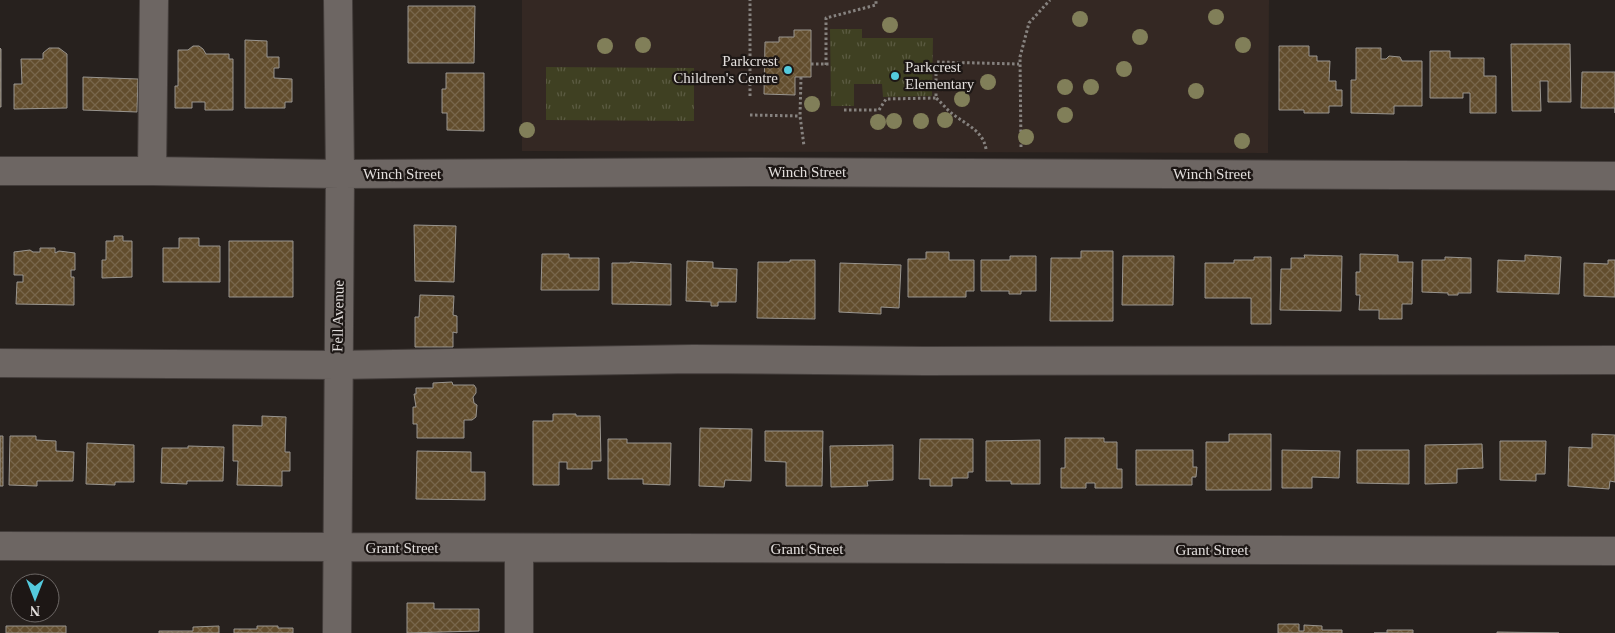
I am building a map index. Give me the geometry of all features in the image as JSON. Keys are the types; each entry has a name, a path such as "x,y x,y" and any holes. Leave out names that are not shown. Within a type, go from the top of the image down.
{"street":[{"path":"152,171 154,0"},
{"name":"Fell Avenue","path":"337,633 340,174 338,0"},
{"name":"Winch Street","path":"0,171 340,174 769,172 1615,176"},
{"path":"0,363 338,365 693,359 925,361 1615,360"},
{"name":"Grant Street","path":"0,546 1615,551"},
{"path":"519,548 519,633"}],"path":[{"path":"750,0 750,96"},
{"path":"810,64 828,64 826,18 876,5 876,0"},
{"path":"1021,148 1020,57 1029,23 1050,0"},
{"path":"933,98 936,62 1020,64"},
{"path":"801,77 800,116 804,149"},
{"path":"844,110 879,110 886,99 933,98 971,126 985,141 987,157"},
{"path":"750,115 800,116"}],"shaded area":[{"name":"Parkcrest Elementary","path":"522,0 1269,0 1268,153 522,151"}],"green space":[{"path":"830,29 862,29 862,38 933,38 932,96 883,97 882,84 854,84 854,106 831,106"},
{"path":"546,67 694,68 694,121 546,120"}],"building":[{"path":"408,6 475,6 474,63 408,63"},
{"path":"794,30 811,30 811,77 795,77 795,95 764,94 765,42 779,42 779,37 794,37"},
{"path":"245,40 267,41 267,57 279,57 279,68 274,68 274,78 292,79 292,102 285,102 285,108 245,108"},
{"path":"1511,44 1570,44 1571,102 1548,102 1548,81 1540,81 1541,111 1512,111"},
{"path":"193,46 199,46 206,54 229,54 229,59 233,59 233,110 205,110 205,102 192,102 192,108 175,108 175,86 178,86 178,50 188,50"},
{"path":"1279,46 1309,46 1309,56 1317,56 1317,61 1330,61 1329,81 1336,81 1336,90 1342,90 1342,106 1329,106 1329,113 1279,110"},
{"path":"49,48 59,48 67,54 67,108 14,109 14,84 22,84 21,59 43,59 43,53"},
{"path":"1356,48 1381,48 1381,59 1386,59 1389,56 1400,57 1402,61 1422,61 1422,106 1394,106 1394,114 1351,113 1351,80 1356,80"},
{"path":"1,49 1,107 0,107"},
{"path":"1430,51 1450,51 1450,58 1484,58 1484,76 1496,76 1496,113 1470,113 1470,93 1463,93 1463,98 1430,98"},
{"path":"1582,72 1615,72 1615,108 1581,108"},
{"path":"446,73 484,73 484,131 447,130 447,113 442,113 442,89 446,89"},
{"path":"83,77 138,79 137,112 83,110"},
{"path":"414,225 456,226 454,282 415,281"},
{"path":"114,236 123,236 123,241 132,241 132,277 102,278 102,260 106,260 106,241 114,241"},
{"path":"179,238 199,238 199,246 220,246 220,282 163,282 163,248 179,248"},
{"path":"229,241 293,241 293,297 229,297"},
{"path":"40,248 55,248 55,253 59,251 75,253 75,270 71,270 71,277 74,277 74,305 16,304 17,282 23,282 23,275 14,275 14,252 30,250 40,252"},
{"path":"1081,251 1113,251 1113,321 1050,321 1051,258 1081,258"},
{"path":"926,252 949,252 949,260 974,260 974,291 966,291 966,297 908,297 908,259 926,259"},
{"path":"542,254 569,254 569,258 599,258 599,290 541,290"},
{"path":"1360,254 1398,255 1398,262 1413,262 1412,304 1402,304 1402,319 1379,319 1379,310 1359,310 1360,295 1356,295 1356,272 1360,272"},
{"path":"1304,255 1342,256 1341,311 1280,310 1281,269 1291,269 1291,258 1305,258"},
{"path":"1525,255 1561,257 1559,294 1497,292 1498,260 1525,261"},
{"path":"1010,256 1036,256 1036,291 1021,291 1021,294 1009,294 1009,291 981,291 981,260 1010,260"},
{"path":"1123,256 1174,256 1173,305 1122,305"},
{"path":"1254,257 1271,257 1271,324 1251,324 1251,298 1205,298 1205,263 1234,263 1234,260 1254,260"},
{"path":"1445,257 1471,258 1471,293 1448,295 1448,293 1422,292 1422,260 1445,260"},
{"path":"790,260 815,260 815,319 757,318 758,262 790,262"},
{"path":"1608,260 1615,260 1615,297 1584,296 1584,263 1608,264"},
{"path":"687,261 713,262 713,268 737,269 736,302 718,302 718,306 711,306 711,302 686,301"},
{"path":"612,263 671,264 671,305 612,304"},
{"path":"840,263 901,265 899,308 881,307 881,314 839,312"},
{"path":"420,295 454,296 453,315 457,316 457,333 453,332 453,347 415,347 415,317 419,317"},
{"path":"452,382 453,385 474,385 476,388 476,393 473,397 474,403 477,405 476,417 472,420 464,420 464,438 417,438 417,424 413,424 413,407 416,407 414,394 416,394 416,388 433,388 433,383"},
{"path":"553,414 600,416 601,461 592,461 592,469 567,469 567,462 559,462 559,485 533,485 533,421 553,421"},
{"path":"262,416 286,417 285,452 290,452 290,471 282,471 282,486 237,485 238,461 233,461 233,425 262,426"},
{"path":"700,428 752,429 751,481 725,480 724,487 699,486"},
{"path":"765,431 823,431 822,486 786,486 786,462 765,461"},
{"path":"1229,434 1271,434 1271,490 1206,490 1206,442 1229,442"},
{"path":"1592,434 1615,435 1615,482 1610,481 1609,489 1568,486 1569,447 1592,448"},
{"path":"0,436 3,436 3,486 0,486"},
{"path":"10,436 36,436 36,440 56,441 56,451 74,452 73,481 37,481 37,486 9,485"},
{"path":"1065,438 1104,438 1104,442 1117,442 1117,469 1122,469 1122,488 1095,488 1095,483 1086,483 1086,488 1061,488 1061,468 1065,468"},
{"path":"608,439 627,439 627,443 671,443 670,485 643,484 643,479 608,479"},
{"path":"920,439 973,439 973,472 968,472 968,478 952,478 952,486 930,486 930,479 919,479"},
{"path":"1040,440 1040,484 1011,484 1011,481 986,481 986,441"},
{"path":"1500,441 1546,441 1545,474 1536,474 1536,481 1500,480"},
{"path":"87,443 134,445 134,482 115,482 115,485 86,484"},
{"path":"1482,444 1483,468 1457,469 1457,483 1425,484 1425,445"},
{"path":"893,445 893,480 867,481 868,486 831,487 830,446"},
{"path":"188,446 224,447 223,481 187,481 187,484 161,483 162,448 188,448"},
{"path":"1136,450 1193,450 1193,467 1197,467 1196,477 1192,477 1192,485 1136,485"},
{"path":"1282,450 1340,451 1339,478 1312,477 1312,488 1282,488"},
{"path":"1357,450 1409,450 1409,484 1357,483"},
{"path":"417,451 471,452 471,472 485,472 485,500 416,499"},
{"path":"407,603 434,603 434,609 479,609 479,631 407,633"},
{"path":"1278,624 1299,624 1299,631 1304,631 1304,625 1322,626 1322,630 1342,630 1342,633 1278,633"},
{"path":"6,626 66,626 66,633 6,633"},
{"path":"219,626 219,633 159,633 159,631 193,631 193,627"},
{"path":"257,626 293,628 293,633 234,633 234,629 257,629"},
{"path":"1387,630 1413,630 1413,633 1387,633"},
{"path":"1497,632 1559,633 1497,633"}],"place":[{"name":"Parkcrest Children's Centre","path":"788,70"},
{"name":"Parkcrest Elementary","path":"895,76"}]}
